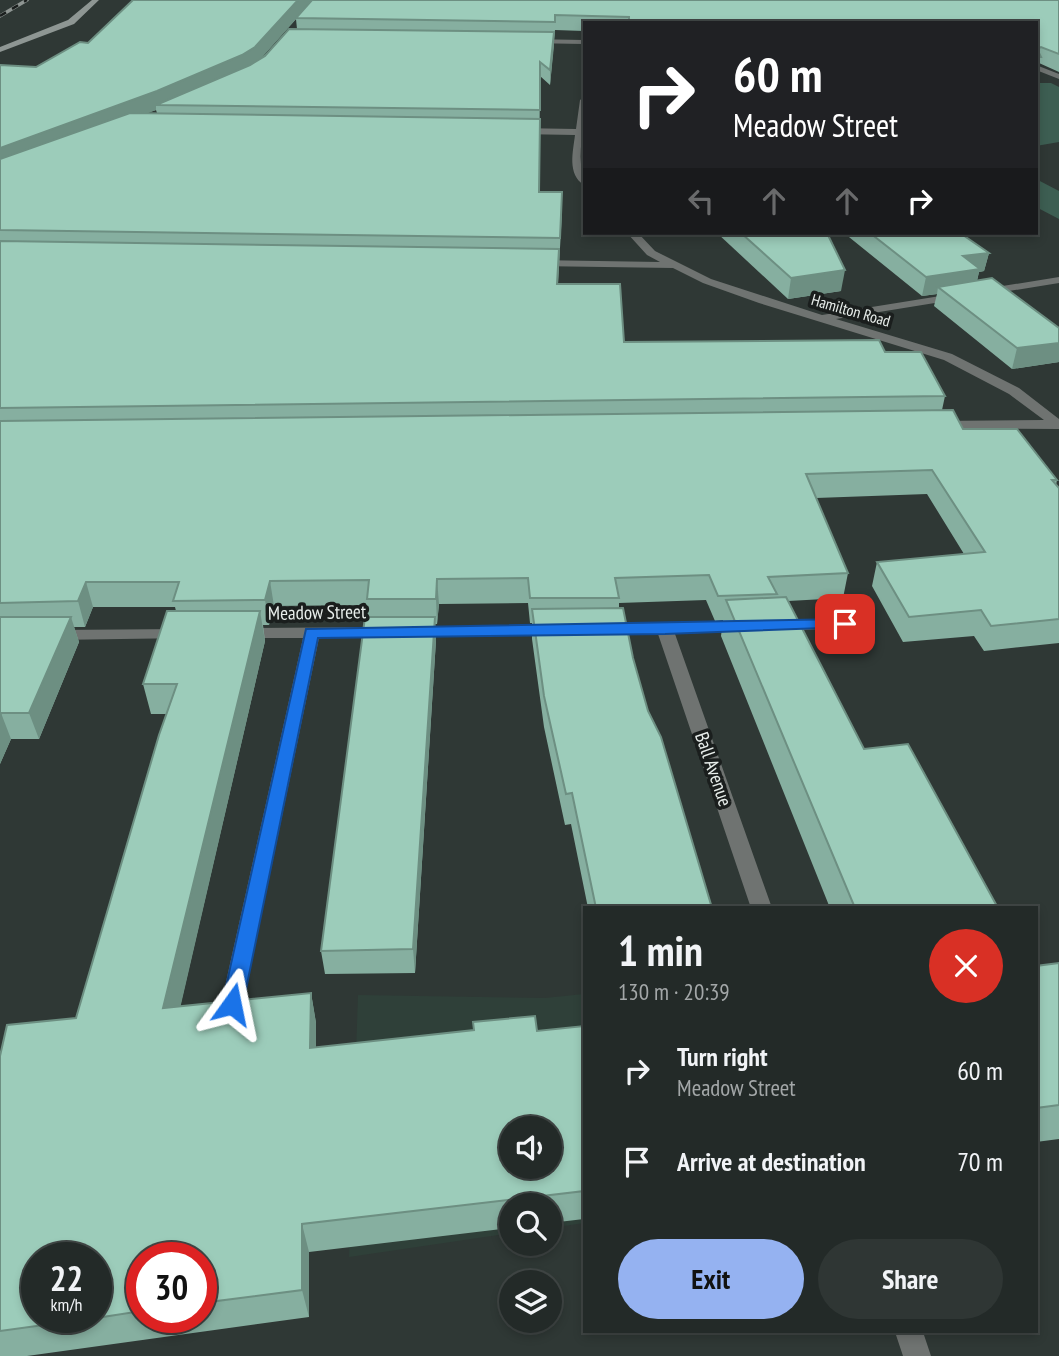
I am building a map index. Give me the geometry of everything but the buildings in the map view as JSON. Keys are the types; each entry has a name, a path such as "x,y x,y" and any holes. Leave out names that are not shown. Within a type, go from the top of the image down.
{"street":[{"path":"0,50 71,22 96,0"},
{"path":"517,41 583,42"},
{"path":"1038,68 1059,77"},
{"path":"583,111 576,165 583,180"},
{"path":"513,131 581,132"},
{"name":"Hamilton Road","path":"634,235 651,253 672,265 763,301 948,358 1014,391 1058,424"},
{"path":"518,263 672,265"},
{"path":"820,318 1059,280"},
{"path":"918,426 1058,424"},
{"name":"Meadow Street","path":"229,634 845,624"},
{"name":"Ball Avenue","path":"665,629 761,906"},
{"path":"232,1004 312,633"},
{"path":"40,635 201,634"},
{"path":"909,1333 917,1356"}],"shaded area":[{"path":"583,994 583,1223 562,1226 562,1193 499,1193 499,1235 349,1257 358,995 545,998"}],"green space":[{"path":"1038,83 1051,83 1059,87 1059,142 1038,146"},
{"path":"1038,180 1059,191 1059,219 1038,208"}],"railway":[{"path":"0,16 27,0"}],"route":[{"path":"232,1004 312,633 845,624"}]}
